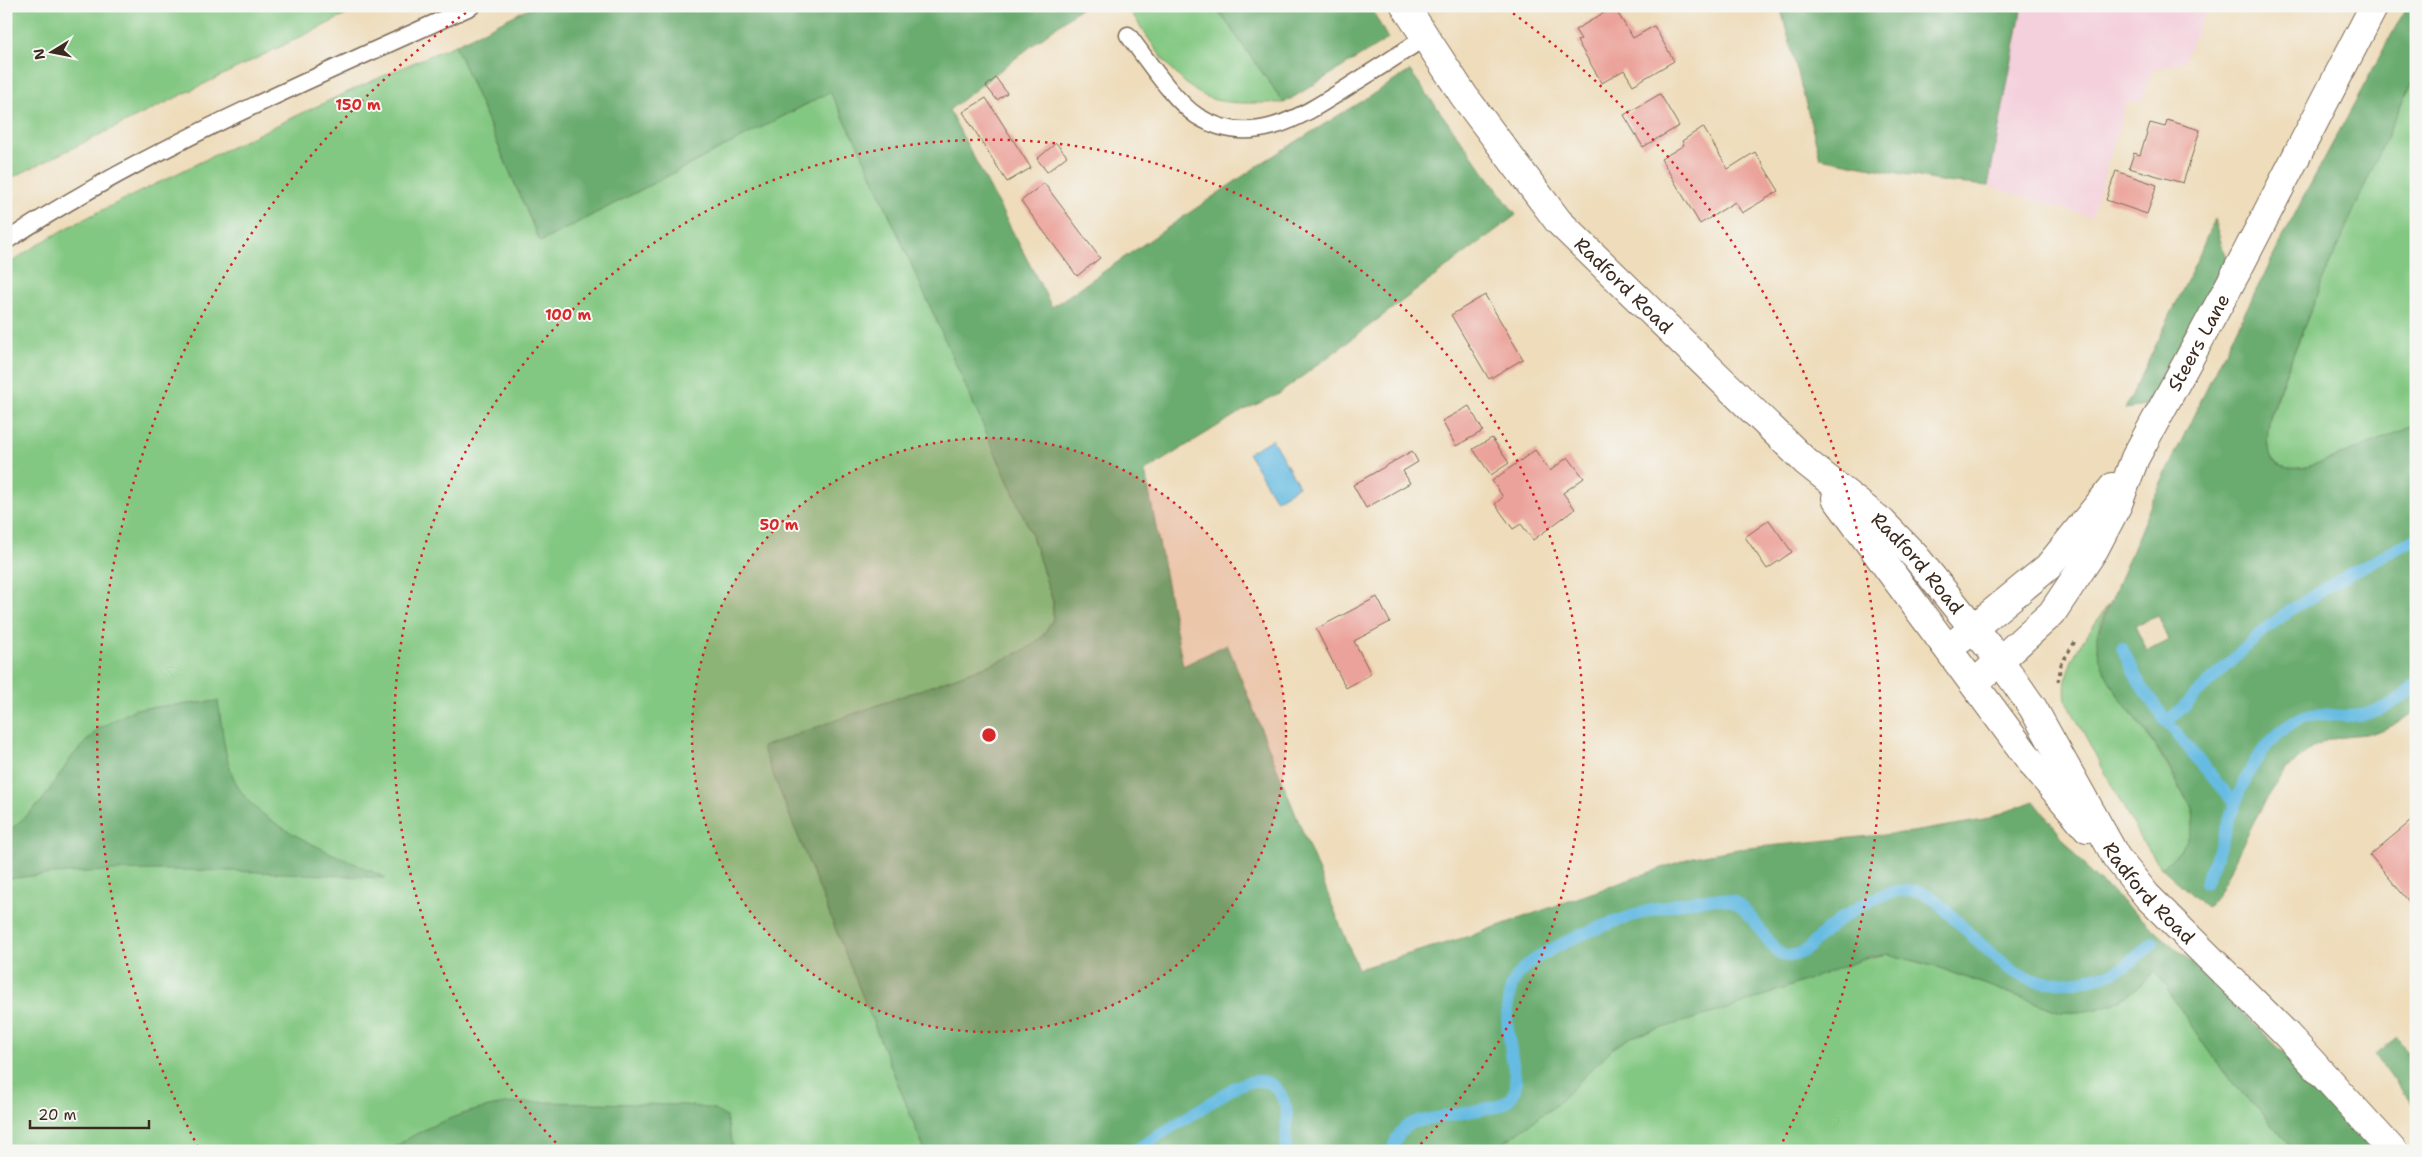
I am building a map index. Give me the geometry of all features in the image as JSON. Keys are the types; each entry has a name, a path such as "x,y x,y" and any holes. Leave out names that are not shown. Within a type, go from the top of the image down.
{"street":[{"name":"Radford Road","path":"1405,6 1424,38 1464,96 1558,222 1792,448 1882,522 1915,556 2000,661 2043,724 2116,857 2147,896 2280,1029 2393,1151"},
{"name":"Steers Lane","path":"1974,684 2052,613 2094,550 2111,518 2135,458 2237,271 2374,6"},
{"path":"1792,448 1844,508 2053,790 2116,857"},
{"path":"1947,649 2036,578 2060,554 2135,458"}],"lane":[{"path":"6,240 40,218 220,121 472,6"},
{"path":"1128,35 1188,109 1212,124 1242,129 1274,127 1302,117 1424,38"}],"path":[{"path":"2058,689 2061,664 2080,635"}],"shaded area":[{"path":"2022,6 2208,6 2184,61 2152,70 2142,102 2127,102 2091,217 1988,186"}],"green space":[{"path":"6,6 364,6 9,179 6,176"},
{"path":"533,6 1083,6 949,110 1052,307 1265,161 1410,71 1516,215 1279,394 1242,411 1145,471 1183,666 1227,644 1358,969 1473,935 1693,857 1738,849 1912,832 1984,820 2034,801 2091,874 2193,964 2342,1110 2372,1151 2292,1151 2279,1132 2221,1069 2155,972 2132,992 2113,1004 2087,1011 2061,1012 1940,968 1888,954 1872,956 1731,1008 1631,1037 1614,1047 1556,1105 1492,1151 925,1151 762,747 997,662 1025,650 1042,637 1053,619 1053,602 1031,533 860,149 830,92 540,242 455,45"},
{"path":"1127,6 1215,6 1284,103 1232,102 1215,100 1201,94 1176,74 1165,61"},
{"path":"1215,6 1370,6 1388,39 1284,103"},
{"path":"1780,6 2022,6 1988,186 1945,182 1820,158"},
{"path":"2407,6 2416,6 2416,77 2401,105 2324,277 2274,402 2267,435 2271,456 2277,463 2286,468 2300,468 2343,454 2416,425 2416,711 2394,724 2372,733 2329,739 2304,754 2273,789 2248,832 2217,896 2207,908 2162,868 2180,849 2189,835 2194,819 2193,810 2159,751 2116,693 2108,679 2098,650 2097,635 2152,502 2210,381 2303,198","holes":["2158,615 2169,640 2147,651 2135,626"]},
{"path":"455,45 540,242 830,92 860,149 1031,533 1053,602 1053,619 1042,637 1025,650 997,662 763,748 925,1151 6,1151 6,266 64,230 237,144"},
{"path":"2416,77 2416,425 2312,465 2300,468 2286,468 2277,463 2271,456 2268,446 2269,424 2275,402 2323,279 2358,197 2376,156"},
{"path":"2214,219 2226,259 2146,406 2125,409 2198,258"},
{"path":"2108,605 2100,624 2105,668 2115,691 2154,744 2193,810 2194,819 2189,835 2180,849 2162,868 2141,840 2066,700 2065,686 2072,661 2085,638"},
{"path":"218,701 227,758 240,790 252,804 286,830 386,878 243,871 149,870 101,871 6,879 6,834 42,801 73,755 98,729 135,709"},
{"path":"1888,954 1940,968 2061,1012 2087,1011 2113,1004 2132,992 2155,971 2221,1069 2279,1132 2292,1151 1492,1151 1556,1105 1614,1047 1631,1037 1769,994 1855,961"},
{"path":"2397,1037 2416,1065 2416,1110 2375,1054"},
{"path":"544,1102 686,1105 713,1109 726,1117 734,1151 389,1151 415,1134 459,1115 505,1104"}],"water":[{"path":"1272,439 1299,486 1276,500 1248,453"}],"building":[{"path":"1614,7 1633,38 1654,26 1674,61 1633,85 1624,70 1602,83 1577,41 1581,39 1575,30"},
{"path":"996,78 1007,93 997,100 986,86"},
{"path":"1660,94 1679,126 1643,147 1624,115"},
{"path":"986,98 1031,168 1007,182 963,112"},
{"path":"2167,120 2200,130 2183,183 2129,168 2134,153 2140,155 2150,123 2165,127"},
{"path":"1703,127 1728,169 1755,152 1779,191 1742,213 1735,202 1700,224 1661,159 1684,145 1682,141"},
{"path":"1056,143 1067,156 1047,172 1037,159"},
{"path":"2116,171 2157,185 2147,214 2106,200"},
{"path":"1044,183 1100,258 1077,276 1021,201"},
{"path":"1485,295 1523,359 1489,379 1451,315"},
{"path":"1469,406 1483,431 1456,446 1442,421"},
{"path":"1492,438 1509,463 1491,475 1473,449"},
{"path":"1535,450 1550,471 1568,457 1584,478 1563,493 1575,509 1533,540 1521,524 1513,529 1495,504 1503,497 1492,481"},
{"path":"1412,451 1418,462 1403,471 1410,483 1366,508 1353,485"},
{"path":"1769,520 1792,552 1767,569 1745,537"},
{"path":"1377,597 1390,622 1354,641 1371,674 1346,688 1316,629"},
{"path":"2416,817 2416,900 2411,904 2370,855"}],"waterway":[{"path":"2234,803 2167,722 2264,630 2289,611 2349,574 2416,538"},
{"path":"2122,648 2139,683 2167,722"},
{"path":"2205,883 2249,772 2262,752 2277,735 2297,720 2308,715 2355,716 2384,708 2402,697 2416,684"},
{"path":"1392,1151 1400,1133 1415,1122 1499,1106 1511,1097 1516,1083 1508,1031 1508,1004 1510,991 1515,979 1528,964 1551,949 1582,935 1616,921 1651,910 1684,902 1712,899 1732,901 1748,913 1776,950 1783,955 1790,956 1803,951 1840,919 1880,896 1907,890 1920,892 1934,899 1983,946 2013,971 2038,981 2052,982 2084,980 2112,973 2131,962 2153,943"},
{"path":"1134,1151 1235,1087 1255,1081 1263,1081 1270,1084 1281,1095 1287,1115 1287,1151"}]}
